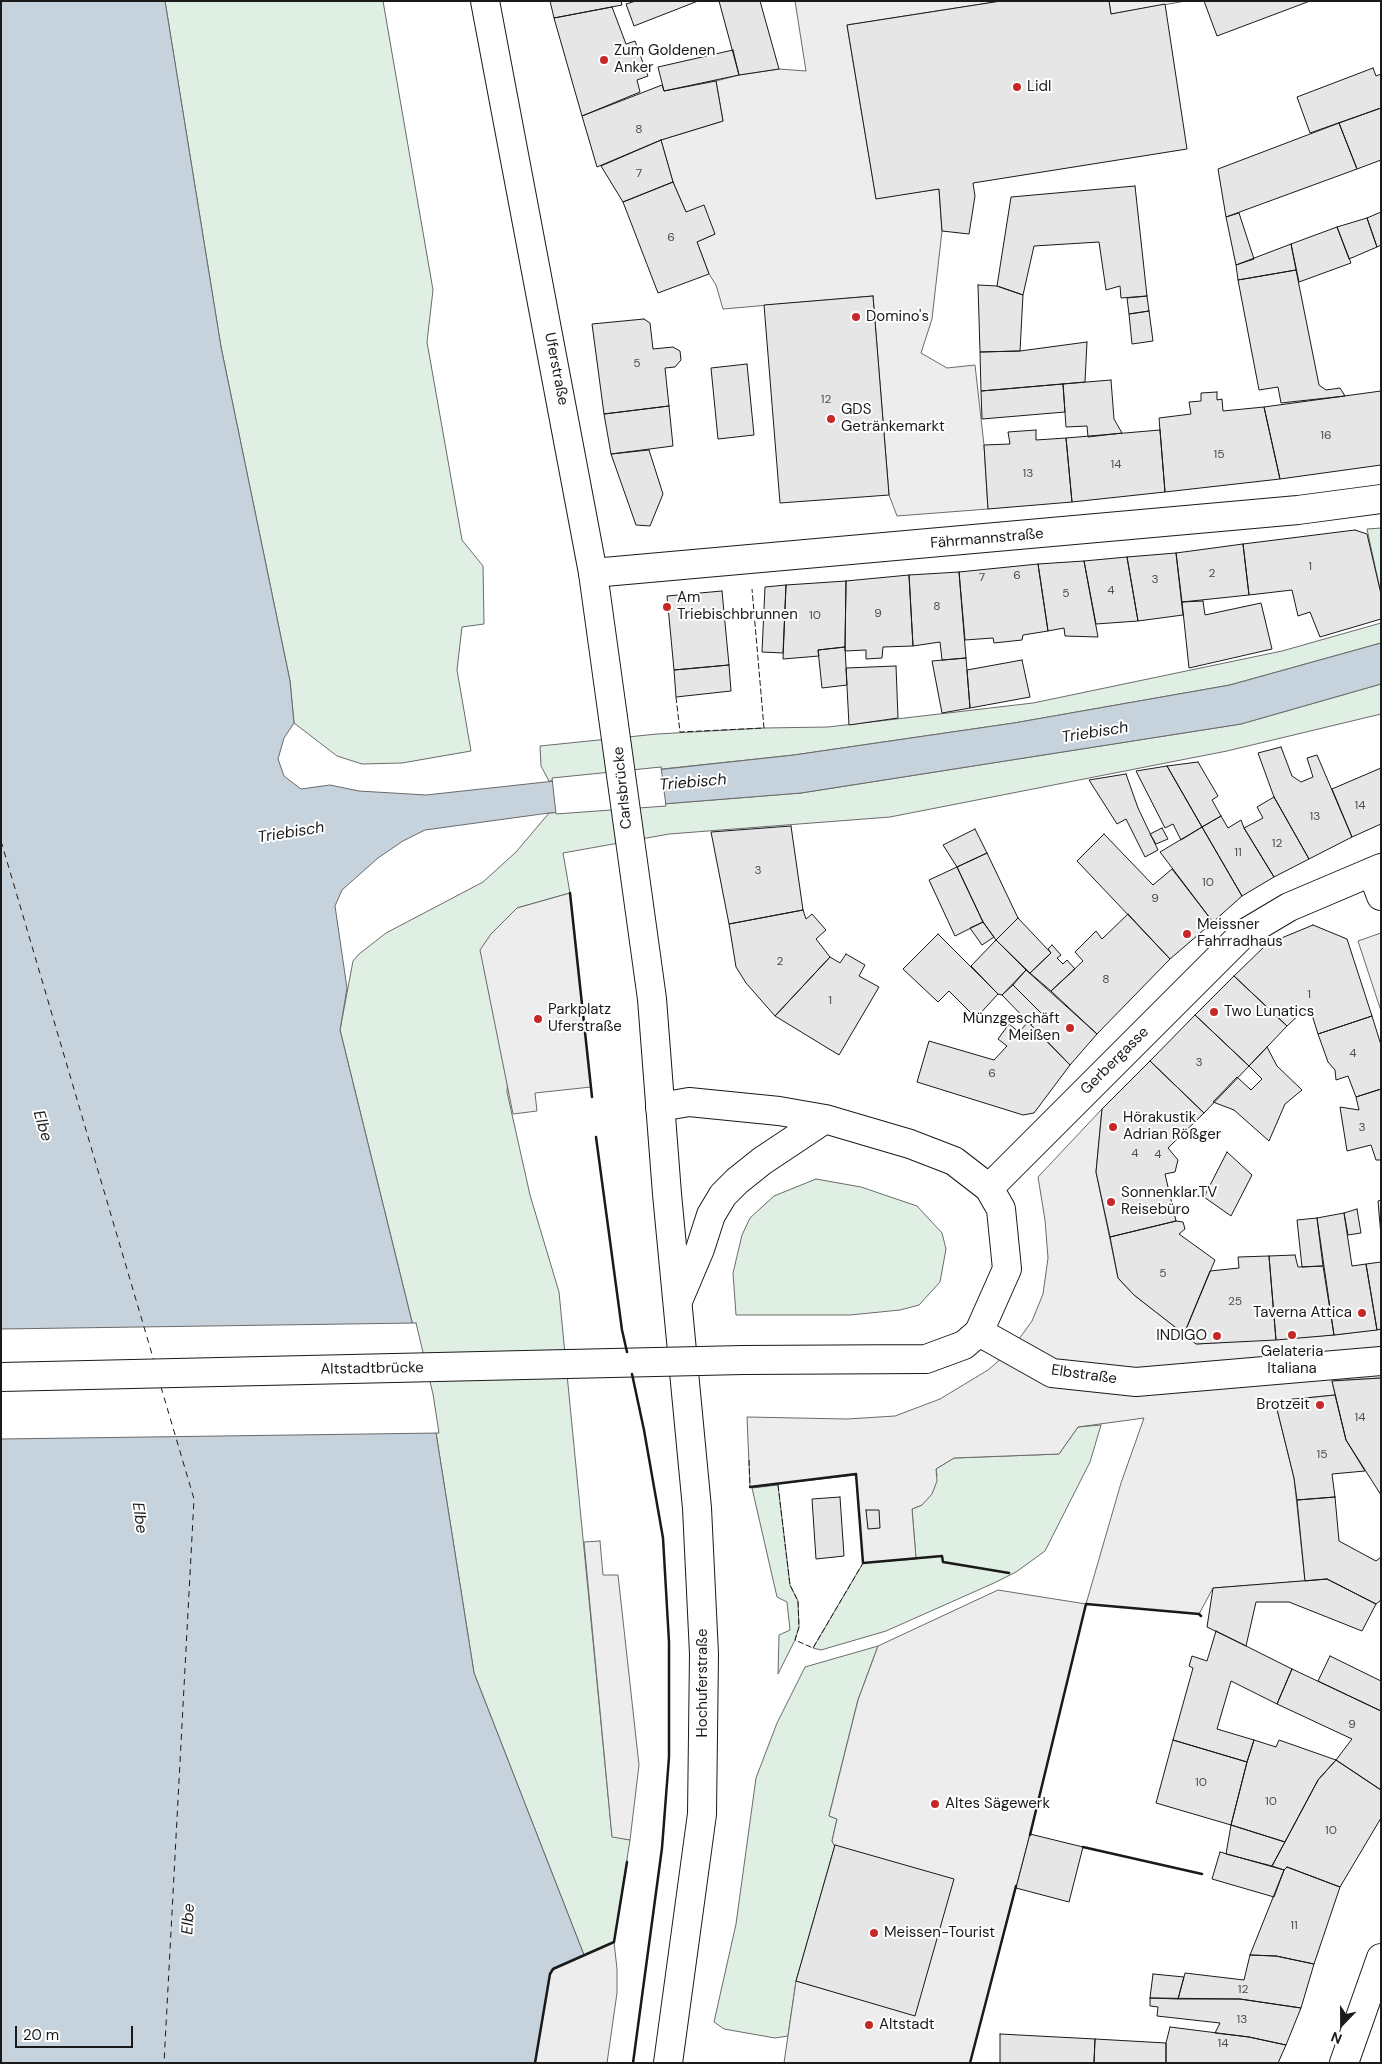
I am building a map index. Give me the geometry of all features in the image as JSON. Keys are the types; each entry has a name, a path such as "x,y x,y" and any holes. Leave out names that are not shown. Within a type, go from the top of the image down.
{"main road":[{"name":"Uferstraße","path":"485,1 593,573 617,738"},
{"name":"Fährmannstraße","path":"593,573 1298,510 1381,499"},
{"name":"Carlsbrücke","path":"617,738 628,838 652,999 660,1107"},
{"name":"Gerbergasse","path":"988,1188 1242,935 1289,907 1378,879"},
{"path":"660,1107 689,1102 778,1110 825,1120 910,1144 954,1162 988,1188 1001,1209 1007,1269 979,1332"},
{"name":"Hochuferstraße","path":"660,1107 666,1194 697,1508 703,1626 704,1700 702,1814 668,2063"},
{"path":"678,1301 700,1249 711,1215 723,1195 762,1161 825,1120"},
{"name":"Altstadtbrücke","path":"1,1377 744,1360 926,1359 964,1345 979,1332"},
{"name":"Elbstraße","path":"979,1332 1052,1373 1136,1382 1381,1361"},
{"path":"1344,2063 1381,1958"}],"green space":[{"path":"165,1 383,1 433,290 427,342 462,540 483,566 484,624 462,627 457,670 471,751 402,763 362,764 337,756 294,723 290,681 221,347"},
{"path":"1381,528 1381,594 1367,529"},
{"path":"1381,623 1381,643 1230,685 1014,723 794,755 549,781 541,766 540,746 657,734 764,728 828,727 1033,703 1282,651"},
{"path":"1381,684 1381,714 1227,751 890,817 669,834 563,853 570,893 517,908 507,1092 530,1195 559,1292 612,1836 630,1840 614,1942 584,1955 474,1673 430,1395 340,1030 353,961 386,933 483,882 516,852 549,813 801,793 1241,724"},
{"path":"816,1179 861,1187 917,1206 942,1233 946,1249 940,1282 919,1305 900,1310 850,1315 736,1315 733,1273 742,1235 750,1218 774,1196"},
{"path":"1101,1425 1090,1462 1045,1551 1016,1572 886,1631 821,1650 813,1648 863,1563 916,1559 912,1509 922,1505 937,1475 936,1469 954,1458 1059,1454 1078,1427"},
{"path":"778,1485 790,1585 798,1601 799,1627 795,1640 778,1674 779,1635 790,1630 787,1602 777,1597 752,1488"},
{"path":"878,1646 858,1700 829,1816 837,1819 832,1841 835,1845 796,1981 788,2036 775,2038 724,2029 714,2022 736,1924 756,1778 777,1723 805,1667"}],"shaded area":[{"path":"795,1 1001,1 847,25 876,198 939,189 942,231 932,319 921,353 947,368 975,365 984,445 988,509 897,516 889,495 873,296 723,309 716,285 709,274 697,242 715,234 686,212 673,182 661,140 723,121 716,81 739,75 779,69 806,71"},
{"path":"1109,1 1186,1 1111,14"},
{"name":"Parkplatz Uferstraße","path":"570,893 591,1087 535,1093 537,1111 513,1114 480,950 491,934 517,908"},
{"path":"1381,933 1381,1011 1358,941"},
{"path":"1102,1109 1096,1172 1118,1278 1134,1295 1197,1344 1334,1335 1381,1329 1381,1378 1332,1381 1335,1395 1275,1401 1294,1478 1305,1581 1213,1588 1199,1614 1086,1604 1121,1483 1144,1418 1078,1427 1059,1454 954,1458 936,1469 937,1481 932,1494 922,1505 912,1509 916,1558 863,1563 856,1475 750,1487 747,1417 847,1419 895,1416 940,1399 988,1370 1011,1350 1032,1321 1043,1294 1048,1258 1045,1220 1038,1177"},
{"path":"600,1541 603,1575 618,1575 639,1765 630,1840 612,1837 584,1542"},
{"name":"Altes Sägewerk","path":"998,1590 1086,1604 1030,1834 970,2063 784,2063 796,1981 915,2015 832,1841 837,1819 829,1816 858,1700 878,1646"},
{"path":"614,1942 617,1993 607,2063 535,2063 550,1974 553,1969"}],"water":[{"path":"1,1 165,1 221,347 290,681 294,723 284,738 278,759 284,776 301,789 330,785 359,791 426,795 794,755 1014,723 1230,685 1381,643 1381,684 1241,724 801,793 549,813 425,830 403,841 378,858 342,890 335,906 347,988 340,1030 430,1395 474,1673 584,1955 553,1968 550,1974 535,2063 1,2063"}],"pier":[{"path":"661,767 666,806 556,814 552,778"},
{"path":"416,1323 433,1394 439,1433 1,1439 1,1329"}],"building":[{"path":"550,1 621,1 622,5 554,18"},
{"path":"636,1 698,1 634,26 626,4"},
{"path":"719,1 760,1 779,69 739,75"},
{"name":"Lidl","path":"1001,1 1109,1 1111,14 1165,4 1187,149 973,183 975,196 969,234 942,231 939,189 876,199 847,25"},
{"path":"1204,1 1310,1 1217,36"},
{"name":"Zum Goldenen Anker","path":"612,7 626,44 635,41 648,76 637,80 640,92 582,116 554,18"},
{"path":"733,50 739,75 664,91 658,67"},
{"path":"1373,68 1376,76 1381,74 1381,108 1310,133 1297,97"},
{"path":"716,81 723,121 661,140 597,167 582,116 662,85 664,91"},
{"path":"1381,108 1381,160 1357,169 1339,123"},
{"path":"1339,123 1357,169 1226,217 1218,169"},
{"path":"661,140 673,182 623,202 601,166"},
{"path":"673,182 686,212 704,205 715,234 697,242 709,274 658,293 623,202"},
{"path":"1135,186 1147,296 1121,298 1120,286 1106,290 1099,242 1034,246 1023,295 997,286 1011,197"},
{"path":"1381,212 1381,245 1377,247 1367,218"},
{"path":"1239,213 1254,259 1236,265 1226,217"},
{"path":"1367,218 1377,247 1349,259 1337,227"},
{"path":"1337,227 1351,263 1299,282 1291,244"},
{"path":"1291,244 1296,270 1238,280 1236,265"},
{"path":"1296,270 1319,385 1326,390 1340,388 1345,396 1281,403 1278,387 1259,390 1238,280"},
{"path":"978,285 997,286 1023,295 1020,351 980,352"},
{"path":"873,296 889,495 780,503 764,305"},
{"path":"1147,296 1149,311 1129,314 1127,298"},
{"path":"1149,311 1153,341 1132,344 1129,314"},
{"path":"644,319 650,323 653,349 673,347 680,351 681,360 675,367 665,368 669,406 604,414 592,324"},
{"path":"1087,342 1085,382 981,391 980,352 1020,351"},
{"path":"747,364 754,435 718,439 711,368"},
{"path":"1111,380 1114,419 1122,433 1088,437 1087,426 1066,427 1063,384"},
{"path":"1063,384 1065,412 982,419 981,391"},
{"path":"1381,391 1381,465 1280,479 1264,407"},
{"path":"1217,392 1217,400 1222,399 1223,411 1264,407 1280,479 1165,492 1159,418 1191,414 1189,402 1201,401 1201,393"},
{"path":"669,406 673,446 611,454 604,414"},
{"path":"1036,430 1036,440 1066,438 1072,502 988,509 984,445 1010,444 1008,432"},
{"path":"1160,430 1165,492 1072,502 1066,438"},
{"path":"649,450 663,494 650,526 636,525 611,454"},
{"path":"1355,530 1367,534 1381,594 1381,619 1320,637 1310,612 1298,616 1292,590 1249,595 1243,544"},
{"path":"1243,544 1249,595 1182,602 1176,553"},
{"path":"1176,553 1183,615 1138,621 1127,557"},
{"path":"1127,557 1138,621 1096,624 1084,561"},
{"path":"1084,561 1098,637 1065,636 1064,628 1048,631 1038,564"},
{"path":"1038,564 1048,631 1023,635 1022,640 994,643 993,638 965,640 959,572"},
{"path":"959,572 966,658 942,660 940,642 913,646 909,575"},
{"path":"909,575 913,646 883,647 882,658 866,659 866,650 845,651 846,581"},
{"path":"846,581 845,647 818,650 819,656 783,659 786,585"},
{"path":"786,585 783,653 762,652 765,587"},
{"path":"722,591 729,665 674,670 667,596"},
{"path":"1203,601 1205,615 1261,603 1272,649 1189,668 1182,602"},
{"path":"845,647 847,685 822,688 818,650"},
{"path":"966,658 970,708 942,713 932,661"},
{"path":"1022,660 1030,697 970,708 967,670"},
{"path":"729,665 731,691 676,697 674,670"},
{"path":"896,666 898,718 849,725 846,668"},
{"path":"1281,747 1292,776 1301,782 1313,777 1307,758 1317,755 1352,837 1309,859 1274,797 1258,753"},
{"path":"1198,762 1218,796 1212,800 1221,816 1202,827 1167,766"},
{"path":"1167,766 1202,827 1181,840 1173,824 1165,828 1136,771"},
{"path":"1381,768 1381,824 1352,837 1332,789"},
{"path":"1126,774 1138,808 1158,850 1145,857 1126,819 1117,824 1089,780"},
{"path":"1274,797 1309,859 1274,877 1244,828 1263,818 1257,807"},
{"path":"1221,816 1228,828 1241,820 1274,877 1242,896 1202,827"},
{"path":"791,826 803,910 729,924 711,832"},
{"path":"1202,827 1242,896 1213,922 1160,852"},
{"path":"1162,828 1168,839 1156,844 1150,834"},
{"path":"975,829 987,853 957,867 943,845"},
{"path":"1104,834 1153,885 1172,869 1213,922 1170,959 1077,861"},
{"path":"987,853 1018,918 996,940 983,922 957,867"},
{"path":"957,867 983,922 955,936 929,880"},
{"path":"803,910 806,919 812,914 826,930 816,939 830,957 775,1016 746,983 736,967 729,924"},
{"path":"1128,914 1170,959 1097,1034 1051,991 1083,961 1075,952 1096,931 1102,939"},
{"path":"1018,918 1051,953 1030,973 996,940"},
{"path":"983,922 994,937 982,945 970,928"},
{"path":"1313,925 1347,939 1372,1016 1318,1034 1312,1015 1301,1013 1287,1026 1234,976 1267,944"},
{"path":"938,934 998,994 976,1018 949,991 938,1002 903,969"},
{"path":"996,940 1026,970 1002,995 998,994 971,966"},
{"path":"1052,945 1061,955 1057,958 1063,964 1067,960 1075,969 1051,991 1030,973 1051,953 1048,949"},
{"path":"846,954 865,965 859,976 879,987 839,1055 775,1016 830,957 840,963"},
{"path":"1026,970 1097,1034 1070,1065 1031,1025 1043,1015 1013,985"},
{"path":"1234,976 1287,1026 1249,1066 1195,1015"},
{"path":"1013,985 1043,1015 1031,1025 1002,995"},
{"path":"1195,1015 1249,1066 1204,1113 1150,1061"},
{"path":"1372,1016 1381,1045 1381,1089 1356,1097 1348,1076 1336,1080 1335,1070 1328,1062 1318,1034"},
{"path":"1028,1022 1070,1065 1034,1113 1023,1115 917,1082 929,1041 994,1060 1007,1046 998,1039 1009,1024 1019,1032"},
{"path":"1267,1047 1277,1066 1302,1090 1285,1104 1269,1141 1234,1110 1213,1102 1237,1077 1251,1090 1262,1079 1249,1066"},
{"path":"1150,1061 1204,1113 1168,1148 1178,1160 1175,1172 1165,1174 1176,1221 1110,1237 1096,1172 1102,1109"},
{"path":"1381,1089 1381,1160 1376,1160 1371,1145 1347,1151 1340,1107 1359,1110 1356,1097"},
{"path":"1227,1152 1252,1175 1231,1216 1204,1197"},
{"path":"1381,1200 1381,1236 1378,1201"},
{"path":"1357,1209 1361,1233 1348,1235 1344,1213"},
{"path":"1344,1213 1352,1266 1366,1264 1377,1330 1334,1335 1317,1218"},
{"path":"1317,1218 1323,1266 1302,1267 1297,1220"},
{"path":"1176,1221 1183,1222 1185,1229 1179,1234 1215,1260 1184,1334 1134,1295 1118,1278 1110,1237"},
{"path":"1295,1255 1298,1267 1323,1266 1334,1335 1276,1340 1269,1256"},
{"path":"1269,1256 1276,1340 1196,1344 1184,1334 1210,1271 1239,1268 1238,1257"},
{"path":"1381,1262 1381,1329 1377,1330 1366,1264"},
{"path":"1381,1378 1381,1495 1346,1440 1332,1381"},
{"path":"1335,1395 1346,1440 1365,1471 1332,1474 1335,1497 1297,1500 1294,1478 1275,1401"},
{"path":"840,1497 844,1556 816,1559 812,1499"},
{"path":"1335,1497 1339,1541 1376,1561 1381,1557 1381,1600 1376,1604 1327,1579 1305,1581 1297,1500"},
{"path":"866,1510 879,1510 880,1528 868,1529"},
{"path":"1327,1579 1376,1604 1362,1631 1289,1602 1256,1602 1246,1646 1207,1627 1213,1588"},
{"path":"1216,1631 1292,1669 1277,1704 1231,1681 1217,1729 1254,1740 1247,1762 1173,1740 1193,1668 1189,1666 1192,1656 1207,1661"},
{"path":"1330,1656 1381,1681 1381,1711 1318,1681"},
{"path":"1292,1669 1381,1711 1381,1790 1336,1760 1352,1739 1277,1704"},
{"path":"1173,1740 1247,1762 1231,1825 1156,1803"},
{"path":"1254,1740 1276,1747 1279,1740 1336,1760 1318,1780 1285,1842 1231,1825"},
{"path":"1336,1760 1381,1790 1381,1818 1340,1887 1287,1867 1284,1870 1272,1866 1318,1780"},
{"path":"1231,1825 1285,1842 1272,1866 1226,1854"},
{"path":"1030,1834 1083,1847 1069,1902 1016,1888"},
{"name":"Meissen-Tourist","path":"835,1845 954,1879 915,2016 796,1981"},
{"path":"1220,1852 1284,1870 1274,1897 1212,1879"},
{"path":"1287,1867 1340,1887 1314,1964 1276,1956 1250,1955 1284,1870"},
{"path":"1250,1955 1276,1956 1314,1964 1301,2008 1240,1999 1178,1999 1185,1973 1244,1980"},
{"path":"1153,1974 1184,1977 1178,1999 1150,1998"},
{"path":"1150,1998 1240,1999 1301,2008 1286,2045 1249,2037 1215,2033 1220,2023 1157,2016 1158,2007 1150,2006"},
{"path":"1170,2027 1249,2037 1286,2045 1278,2063 1166,2063 1166,2043"},
{"path":"1000,2034 1095,2039 1094,2063 1000,2063"},
{"path":"1095,2039 1166,2043 1166,2063 1094,2063"}],"ferry route":[{"path":"1,841 154,1361"},
{"path":"161,1387 194,1499 164,2063"}],"fence":[{"path":"676,697 680,732 764,728 752,589"},
{"path":"749,1460 750,1487"},
{"path":"778,1485 790,1585 798,1601 799,1627 795,1640 813,1648 863,1563"}],"wall":[{"path":"570,893 592,1097"},
{"path":"596,1137 622,1330 627,1352"},
{"path":"632,1374 663,1538 669,1642 669,1757 662,1848 633,2063"},
{"path":"750,1487 856,1474 863,1563 942,1556 943,1562 1009,1573"},
{"path":"1030,1835 1086,1604 1199,1614 1201,1616"},
{"path":"1083,1847 1202,1874"},
{"path":"535,2063 550,1974 553,1969 614,1942 627,1862"},
{"path":"970,2063 1016,1886"}],"place":[{"name":"Zum Goldenen Anker","path":"604,60"},
{"name":"Lidl","path":"1017,87"},
{"name":"Domino's","path":"856,317"},
{"name":"GDS Getränkemarkt","path":"831,419"},
{"name":"Am Triebischbrunnen","path":"667,607"},
{"name":"Meissner Fahrradhaus","path":"1187,934"},
{"name":"Two Lunatics","path":"1214,1012"},
{"name":"Parkplatz Uferstraße","path":"538,1019"},
{"name":"Münzgeschäft Meißen","path":"1070,1028"},
{"name":"Hörakustik Adrian Rößger","path":"1113,1127"},
{"name":"Sonnenklar.TV Reisebüro","path":"1111,1202"},
{"name":"Taverna Attica","path":"1362,1313"},
{"name":"Gelateria Italiana","path":"1292,1335"},
{"name":"INDIGO","path":"1217,1336"},
{"name":"Brotzeit","path":"1320,1405"},
{"name":"Altes Sägewerk","path":"935,1804"},
{"name":"Meissen-Tourist","path":"874,1933"},
{"name":"Altstadt","path":"869,2025"}],"water label":[{"name":"Triebisch","path":"1095,733"},
{"name":"Triebisch","path":"693,783"},
{"name":"Triebisch","path":"291,833"},
{"name":"Elbe","path":"42,1126"},
{"name":"Elbe","path":"139,1518"},
{"name":"Elbe","path":"189,1919"}]}
